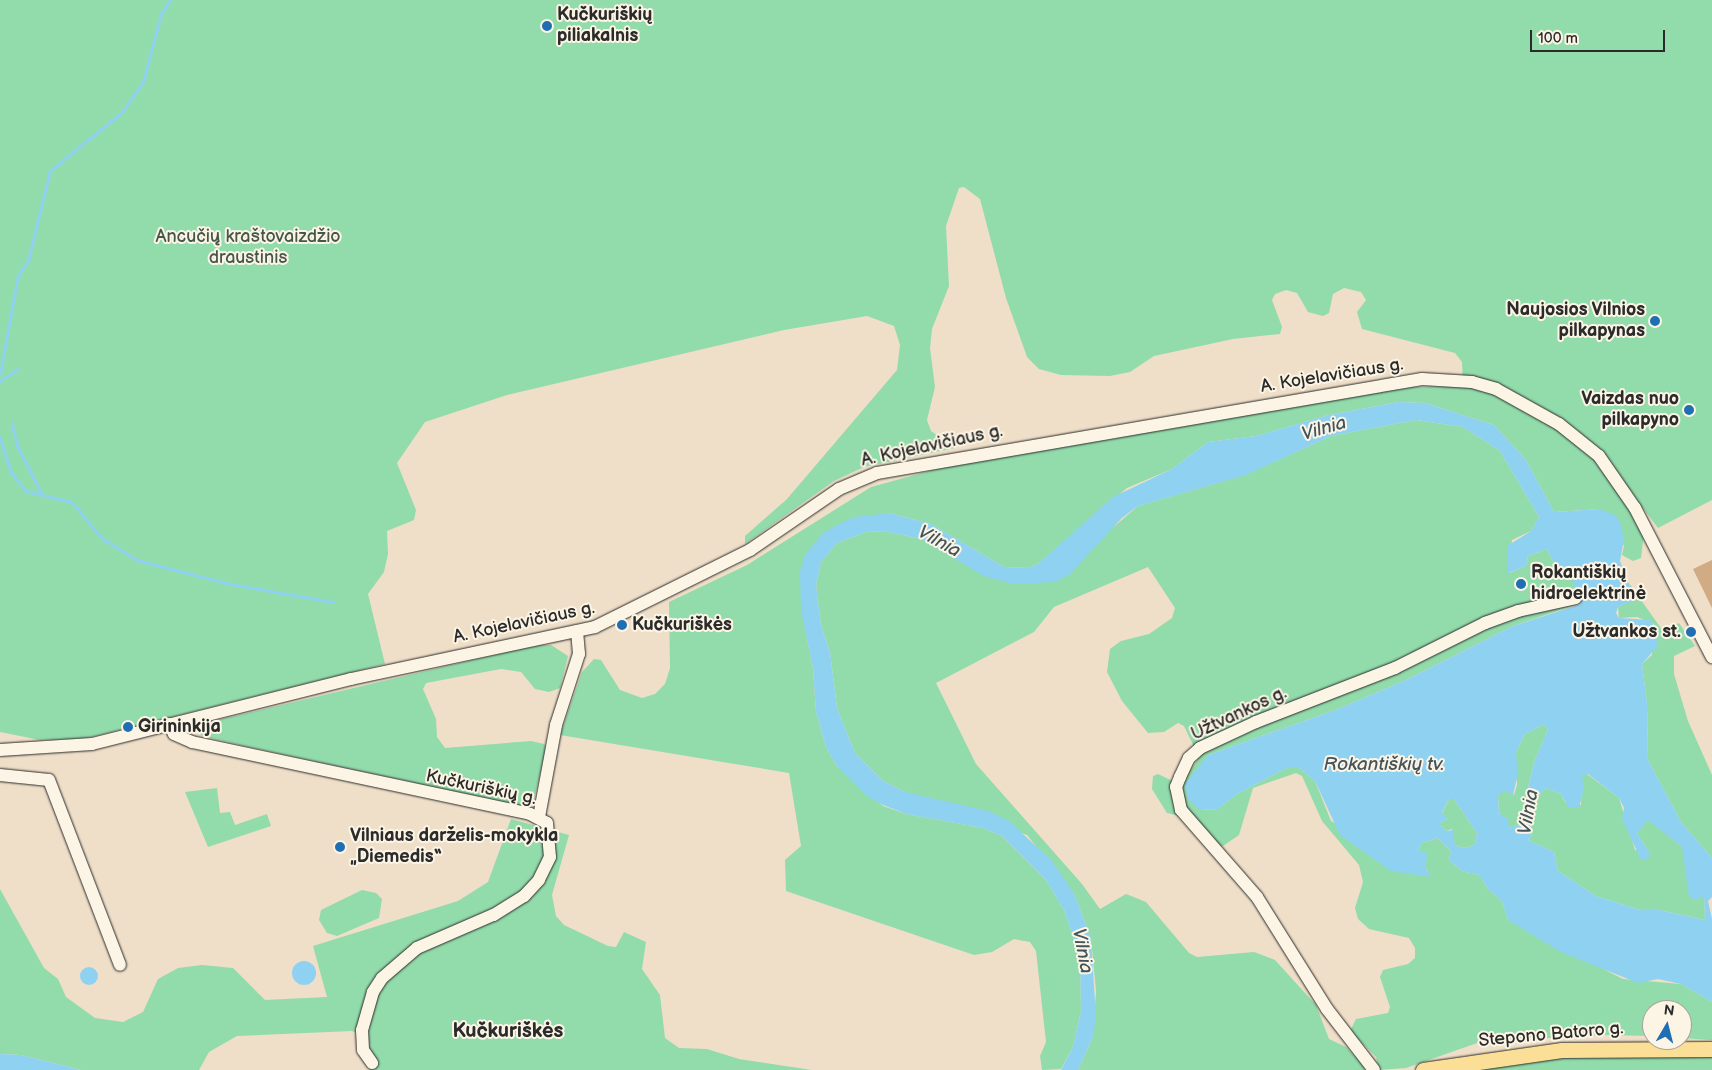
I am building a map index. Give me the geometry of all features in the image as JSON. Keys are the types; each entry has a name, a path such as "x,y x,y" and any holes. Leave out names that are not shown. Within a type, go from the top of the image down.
{"main road":[{"name":"Stepono Batoro g.","path":"1423,1070 1562,1050 1712,1049"}],"street":[{"name":"A. Kojelavičiaus g.","path":"0,750 38,750 92,744 402,667 577,631 630,612 750,550 839,489 877,473 1394,382 1450,380 1472,382 1517,398 1559,424 1599,456 1635,508 1712,657"},
{"name":"Užtvankos g.","path":"1374,1070 1327,1009 1257,896 1186,818 1176,796 1180,777 1189,758 1200,748 1256,722 1395,668 1485,623 1518,611 1576,598"},
{"path":"539,817 556,725 579,654 577,631"},
{"name":"Kučkuriškių g.","path":"169,724 174,734 205,745 539,817 547,823 551,835 550,858 539,880 524,896 493,915 418,948 382,978 373,992 362,1030 364,1050 372,1063"},
{"name":"A. Kojelavičiaus g.","path":"0,741 38,750"},
{"path":"0,775 50,780 120,965"}],"green space":[{"name":"Ancučių kraštovaizdžio draustinis","path":"0,0 1712,0 1712,500 1658,528 1639,503 1644,533 1641,558 1633,561 1622,555 1624,546 1599,509 1554,512 1526,460 1494,425 1425,403 1399,402 1329,415 1256,436 1208,442 1172,469 1127,488 1038,564 1028,568 1004,567 931,524 889,513 823,533 805,629 813,668 816,712 826,747 836,765 883,806 906,814 983,828 1002,836 1046,880 1064,910 1080,957 1081,1011 1073,1047 1061,1069 1042,1070 1040,1056 1046,1042 1036,951 1030,942 1014,939 992,952 974,955 786,891 785,860 801,846 789,773 560,735 582,672 594,659 601,660 620,690 642,698 655,694 665,684 670,668 669,602 747,565 871,487 951,465 1399,387 1463,386 1462,362 1455,353 1362,329 1357,312 1366,300 1361,292 1344,288 1333,294 1329,313 1323,316 1308,312 1297,293 1286,290 1275,294 1272,300 1282,327 1280,334 1233,339 1154,356 1130,372 1110,376 1061,375 1039,369 1027,357 1006,298 980,199 964,187 959,188 946,226 949,286 932,329 930,348 935,387 927,420 931,431 955,448 864,467 834,481 745,544 745,536 787,499 897,370 900,345 894,326 867,316 784,330 507,395 425,422 397,463 416,510 414,520 387,531 388,554 384,572 368,594 385,664 83,739 40,740 0,732"},
{"path":"1416,420 1463,427 1500,451 1539,517 1531,531 1512,540 1509,573 1526,566 1528,556 1547,549 1553,561 1572,576 1581,603 1513,626 1406,680 1338,709 1208,755 1200,810 1218,809 1237,794 1289,767 1298,767 1315,781 1331,821 1430,876 1418,850 1422,843 1438,838 1451,851 1449,860 1462,871 1479,875 1488,889 1502,901 1508,920 1623,979 1681,984 1712,1002 1712,1040 1692,1039 1692,1000 1642,1000 1642,1036 1603,1035 1480,1042 1406,1068 1379,1070 1376,1057 1350,1031 1356,1019 1388,1013 1390,1007 1380,977 1383,970 1408,964 1415,958 1415,948 1409,938 1369,929 1358,919 1355,908 1363,882 1359,865 1322,821 1302,776 1296,773 1253,788 1239,835 1223,846 1218,845 1197,820 1167,813 1152,789 1153,776 1158,774 1181,785 1199,757 1184,726 1178,723 1164,732 1148,733 1122,701 1107,672 1110,649 1121,641 1149,634 1172,618 1175,608 1148,567 1054,607 1034,632 936,683 976,764 1082,884 1100,909 1126,894 1146,902 1189,953 1197,957 1254,952 1275,960 1316,1005 1329,1039 1346,1047 1368,1070 1078,1070 1093,1037 1096,991 1091,939 1075,895 1027,835 905,792 883,781 855,753 837,708 830,652 821,625 816,585 821,562 837,543 866,532 884,531 921,539 1013,584 1109,531 1138,506 1245,475 1331,436"},
{"path":"1629,583 1663,631 1679,623 1695,646 1674,656 1674,674 1688,721 1712,775 1712,858 1681,822 1648,760 1647,703 1642,664 1652,655 1654,624 1637,617 1619,618 1618,607 1634,600"},
{"path":"537,645 551,645 568,656 560,688 549,692 535,689 521,672 501,669 426,683 423,689 436,719 437,737 445,748 531,741 544,744 547,748 534,798 522,806 240,745 202,736 198,732 209,722"},
{"path":"1544,724 1548,729 1534,763 1519,825 1509,828 1499,812 1498,795 1505,790 1514,795 1517,785 1516,752 1525,734"},
{"path":"1587,774 1619,798 1635,850 1649,852 1637,833 1648,819 1682,847 1695,900 1704,895 1705,920 1659,910 1640,910 1596,896 1558,871 1554,852 1528,840 1532,835 1528,812 1532,803 1546,788 1561,794 1565,802 1581,805 1582,775"},
{"path":"217,788 220,813 230,812 235,825 267,814 271,826 208,847 185,792"},
{"path":"1449,799 1454,799 1477,833 1475,844 1468,848 1455,846 1452,829 1446,831 1439,824 1447,819 1442,813"},
{"path":"511,819 569,835 552,895 556,916 564,925 608,946 616,947 624,932 646,942 642,969 660,995 665,1038 679,1048 707,1049 739,1059 812,1070 369,1070 369,1038 352,1031 237,1036 209,1052 199,1070 81,1070 21,1055 0,1054 0,889 44,968 58,979 66,997 95,1018 123,1022 143,1012 158,979 178,968 202,965 233,968 265,1000 327,997 313,946 458,901 488,882"},
{"path":"362,890 376,893 382,899 379,918 337,936 327,933 319,920 321,910"},
{"path":"1712,1054 1712,1070 1454,1070 1564,1055"}],"water":[{"name":"Rokantiškių tv.","path":"1399,402 1425,403 1494,425 1526,460 1554,512 1599,509 1615,515 1620,522 1624,540 1620,561 1635,600 1618,607 1616,613 1619,618 1650,620 1657,630 1657,647 1642,664 1647,703 1648,760 1681,822 1712,858 1712,897 1708,901 1712,919 1712,1002 1681,984 1658,979 1638,983 1561,952 1508,920 1502,901 1488,889 1479,875 1462,871 1449,860 1451,851 1438,838 1422,843 1418,850 1427,853 1426,868 1431,877 1391,871 1340,835 1315,781 1298,767 1289,767 1237,794 1218,809 1200,810 1188,799 1185,784 1208,755 1338,709 1406,680 1513,626 1581,604 1571,576 1553,561 1547,549 1528,556 1526,566 1508,573 1507,546 1531,531 1539,517 1500,451 1463,427 1416,420 1331,436 1246,475 1138,506 1122,518 1069,575 1055,582 1013,584 984,576 921,539 884,531 866,532 837,543 821,562 816,585 821,625 830,652 837,708 855,753 883,781 905,792 988,811 1009,821 1052,861 1075,895 1091,939 1096,1017 1093,1037 1078,1070 1061,1070 1073,1047 1081,1011 1080,957 1064,910 1046,880 1002,836 983,828 906,814 883,805 867,796 836,765 826,747 816,712 813,668 801,611 800,572 805,555 823,533 839,524 855,517 889,513 931,524 1004,567 1028,568 1038,564 1113,497 1172,469 1208,442 1256,436 1329,415","holes":["1544,724 1548,729 1534,763 1519,825 1509,828 1508,819 1499,813 1498,795 1505,791 1513,795 1518,774 1516,752 1525,734","1588,774 1619,798 1624,808 1622,819 1641,860 1649,858 1649,852 1637,833 1648,820 1682,847 1689,896 1695,900 1704,896 1705,920 1659,910 1640,910 1596,896 1558,871 1554,852 1528,840 1532,835 1528,812 1532,803 1546,788 1561,794 1569,808 1579,808 1584,788 1582,776","1449,799 1454,799 1477,833 1475,844 1468,848 1455,846 1453,830 1446,831 1439,824 1447,819 1442,812"]},
{"path":"304,961 309,962 315,968 315,978 309,984 304,985 299,984 293,978 292,973 293,968 299,962"},
{"path":"85,967 93,967 98,972 96,983 85,985 80,980 80,972"},
{"path":"0,1054 21,1055 81,1070 0,1070"}],"building":[{"path":"1712,560 1712,608 1693,569"}],"waterway":[{"path":"0,374 18,275 28,261 50,171 122,112 143,82 161,14 170,0"},
{"path":"0,381 18,369"},
{"path":"12,423 18,447 41,492"},
{"path":"0,437 12,473 26,491 72,502 102,538 137,560 226,583 333,602"}],"place":[{"name":"Kučkuriškių piliakalnis","path":"547,26"},
{"name":"Naujosios Vilnios pilkapynas","path":"1655,321"},
{"name":"Vaizdas nuo pilkapyno","path":"1689,410"},
{"name":"Rokantiškių hidroelektrinė","path":"1521,584"},
{"name":"Kučkuriškės","path":"622,625"},
{"name":"Užtvankos st.","path":"1691,632"},
{"name":"Girininkija","path":"128,727"},
{"name":"Vilniaus darželis-mokykla „Diemedis“","path":"340,847"}],"district":[{"name":"Kučkuriškės","path":"508,1031"}],"water label":[{"name":"Vilnia","path":"1324,429"},
{"name":"Vilnia","path":"939,542"},
{"name":"Vilnia","path":"1529,812"},
{"name":"Vilnia","path":"1082,951"}]}
